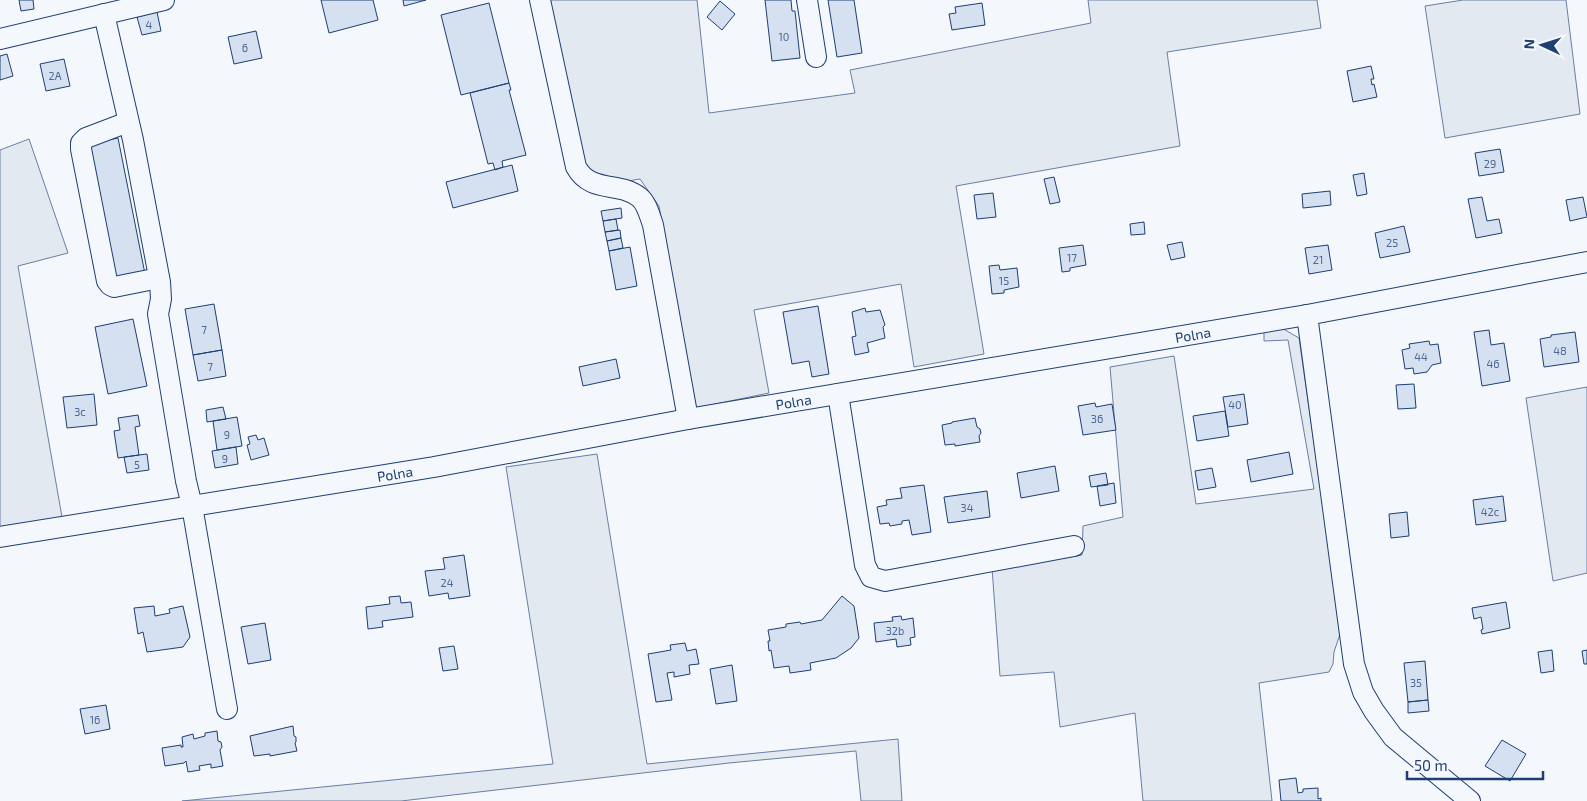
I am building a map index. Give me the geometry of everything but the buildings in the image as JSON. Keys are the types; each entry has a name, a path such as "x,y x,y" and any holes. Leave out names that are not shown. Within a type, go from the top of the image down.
{"street":[{"path":"0,39 164,0"},
{"path":"540,0 576,167 581,176 592,183 627,191 640,197 650,217 688,419"},
{"path":"807,0 816,57"},
{"path":"104,14 159,278 161,299 158,314 227,709"},
{"path":"128,122 86,138 81,143 82,158 107,281 114,287 159,278"},
{"name":"Polna","path":"0,537 434,467 688,419 1307,315 1587,262"},
{"path":"1307,315 1354,664 1364,692 1374,711 1393,737 1470,801"},
{"path":"838,394 864,565 871,577 885,581 1074,546"}],"shaded area":[{"path":"549,0 697,0 709,113 855,93 850,70 1091,23 1088,0 1317,0 1321,28 1167,52 1180,146 956,186 984,354 914,367 901,284 754,310 769,393 696,408 659,206 640,179 628,181 589,172 582,160"},
{"path":"1463,0 1566,0 1580,114 1445,138 1425,6"},
{"path":"29,139 68,253 18,266 62,517 0,527 0,150"},
{"path":"1280,327 1299,338 1341,631 1334,652 1333,664 1329,672 1259,683 1272,801 1143,801 1135,713 1060,727 1054,672 1000,676 992,568 1025,561 1082,555 1083,526 1123,517 1110,367 1174,356 1196,504 1314,489 1288,340 1264,341 1264,329"},
{"path":"1587,387 1587,573 1553,581 1526,398"},
{"path":"597,454 647,764 898,739 902,801 861,801 856,751 729,763 401,801 182,801 553,764 506,467"}]}
